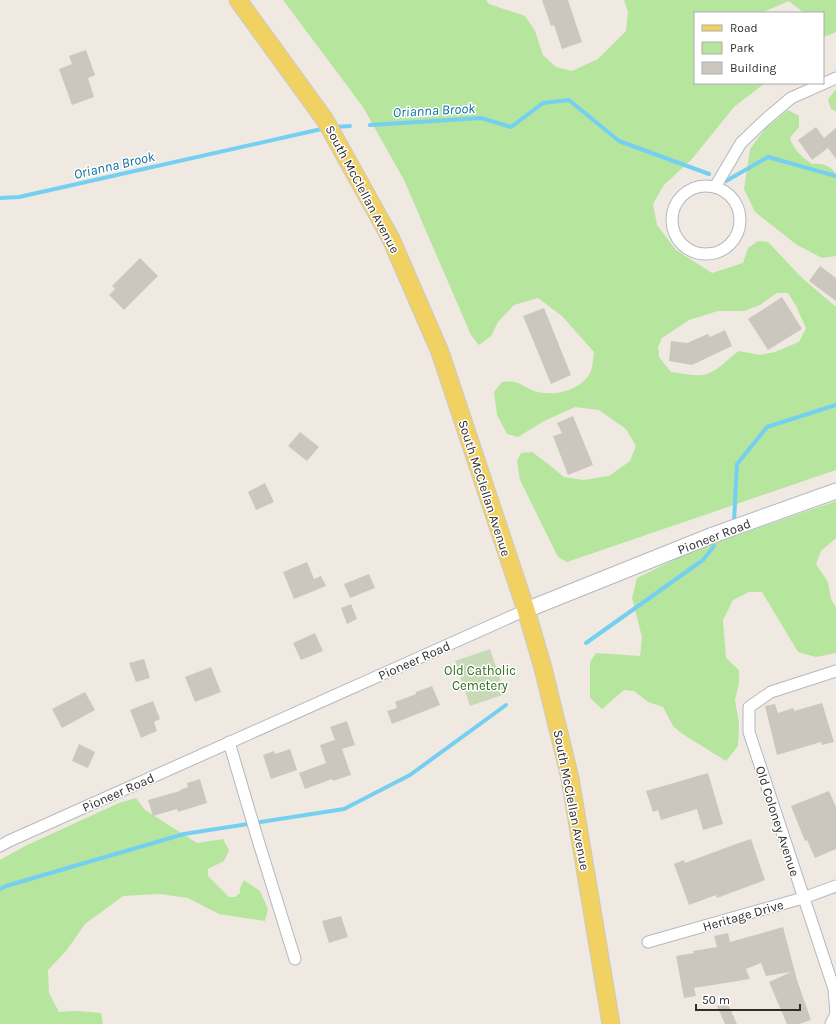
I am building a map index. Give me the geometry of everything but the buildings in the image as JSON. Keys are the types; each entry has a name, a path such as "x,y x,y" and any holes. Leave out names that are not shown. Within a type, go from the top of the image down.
{"main road":[{"name":"South McClellan Avenue","path":"238,0 325,120 391,239 440,352 526,610 543,668 570,778 611,1024"}],"street":[{"path":"824,83 836,78"},
{"path":"715,187 741,143 790,98 822,84"},
{"path":"704,186 715,187 725,192 734,200 739,210 740,221 738,233 732,242 723,250 712,253 700,253 690,249 681,242 675,233 673,212 677,203 684,194 704,186"},
{"name":"Pioneer Road","path":"0,846 526,610 713,535 836,491"},
{"name":"Old Coloney Avenue","path":"832,1024 836,1014 834,989 748,732 749,707 771,692 836,671"},
{"path":"230,742 295,959"},
{"name":"Heritage Drive","path":"648,942 803,898 836,886"}],"green space":[{"path":"283,0 486,0 489,4 525,16 535,31 543,55 556,67 572,71 598,59 626,31 628,12 624,0 836,0 836,32 824,37 824,12 803,12 789,1 763,12 694,12 694,84 764,84 734,107 692,159 664,185 653,204 657,225 676,250 712,273 743,263 748,248 758,241 768,242 802,278 836,307 836,470 567,562 558,557 520,480 517,461 521,453 532,452 564,477 583,480 609,476 630,461 636,446 626,429 599,410 575,407 544,421 518,437 507,434 497,415 494,392 502,382 516,382 534,391 542,393 558,393 567,391 574,388 587,378 592,369 594,352 562,316 538,298 514,305 498,322 491,336 479,345 471,335 404,180 363,107","holes":["777,293 788,293 806,328 799,342 775,352 760,355 739,351 717,369 702,375 671,372 659,357 658,347 662,338 689,320 718,311 744,311 760,305"]},
{"path":"835,90 836,111 831,109 828,100"},
{"path":"788,110 799,116 799,127 790,138 796,149 812,164 826,165 836,174 836,256 822,258 797,245 755,212 744,189 750,149 765,129"},
{"path":"836,501 836,538 821,551 816,564 828,582 831,599 836,608 836,653 816,657 798,652 762,592 749,592 733,600 723,620 726,658 739,670 739,683 735,700 739,724 738,746 726,761 681,733 673,726 663,707 648,702 634,691 624,690 602,709 590,698 590,662 596,653 640,656 642,637 632,598 637,578 692,551"},
{"name":"Old Catholic Cemetery","path":"490,649 505,694 470,706 455,661"},
{"path":"136,798 145,810 197,843 223,839 229,850 224,861 208,869 208,876 229,897 235,897 240,893 240,888 244,880 260,891 268,909 265,921 219,914 188,898 160,894 123,896 85,924 66,951 48,970 49,993 59,1012 77,1011 101,1013 103,1024 0,1024 0,860 25,846 119,803"}],"waterway":[{"name":"Orianna Brook","path":"370,125 481,118 511,127 543,103 569,100 619,141 709,174"},
{"name":"Orianna Brook","path":"335,127 350,126"},
{"name":"Orianna Brook","path":"0,198 19,197 326,128"},
{"name":"Orianna Brook","path":"726,181 768,157 836,176"},
{"path":"734,522 737,464 767,427 836,405"},
{"path":"586,643 703,560 714,546"},
{"path":"0,889 184,834 344,809 410,775 506,705"}]}
